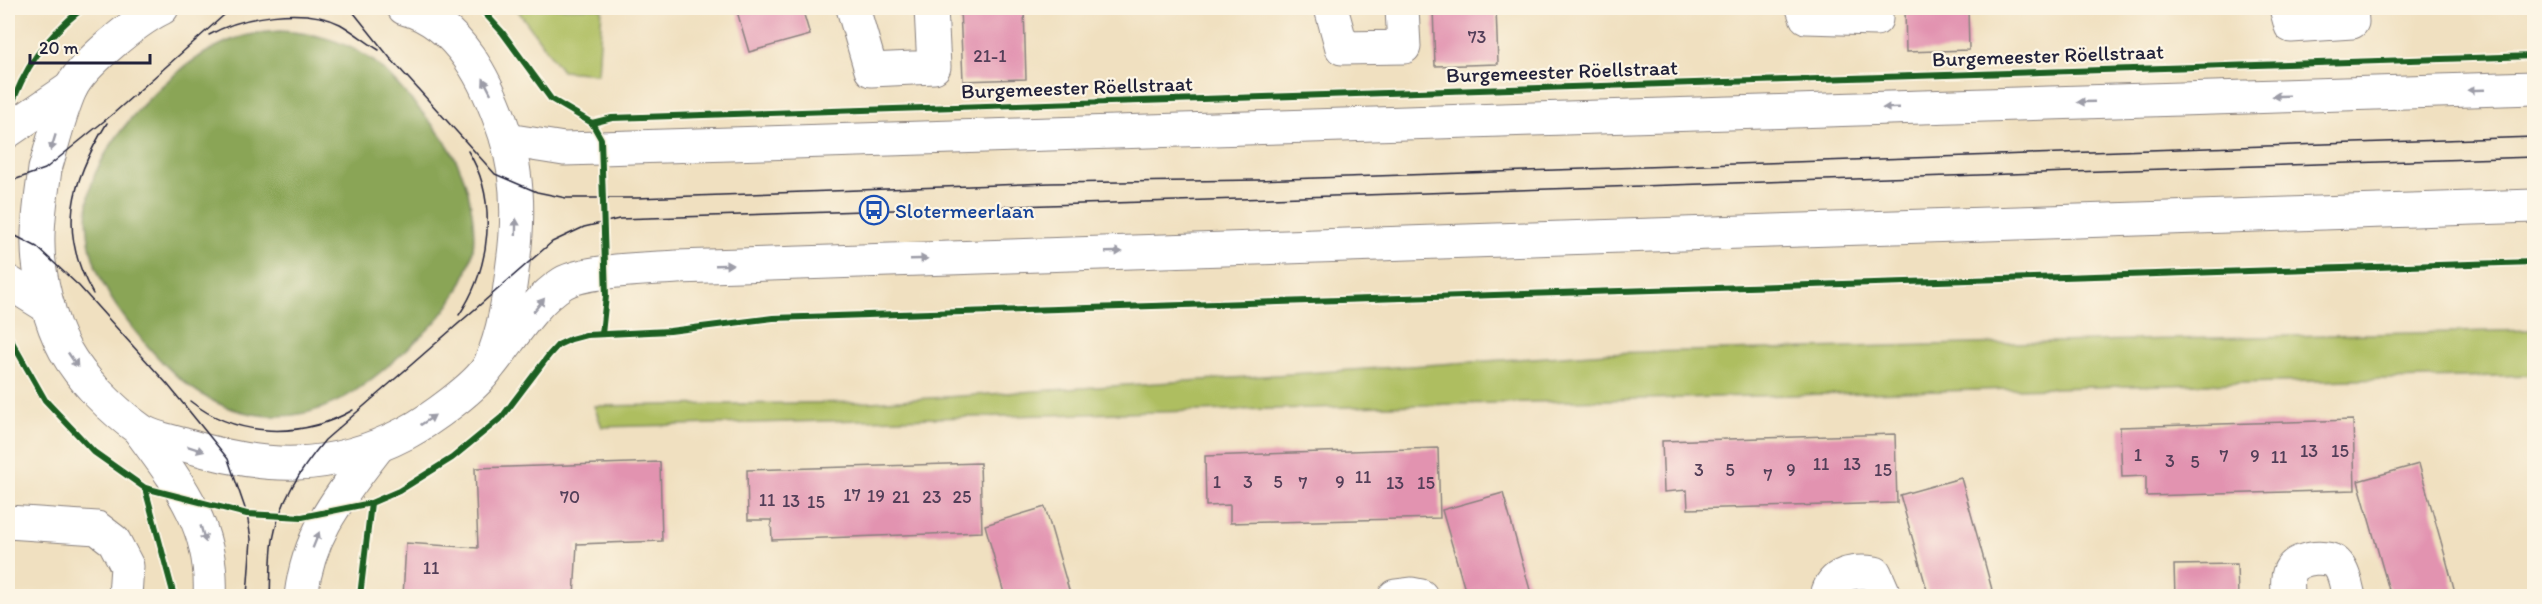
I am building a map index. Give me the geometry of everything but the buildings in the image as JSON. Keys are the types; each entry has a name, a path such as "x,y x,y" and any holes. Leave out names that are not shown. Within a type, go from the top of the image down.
{"street":[{"path":"8,131 71,88 89,66 142,17 162,8"},
{"path":"853,8 871,70 934,67 931,8"},
{"path":"1331,8 1341,48 1352,48 1404,47 1402,8"},
{"path":"1803,8 1806,17 1876,19 1876,8"},
{"path":"2286,8 2291,26 2352,22 2351,8"},
{"path":"414,9 445,31 478,70 490,91 507,140 515,184 516,242 508,302 489,366"},
{"path":"71,88 45,169 38,247 48,307 65,349 90,386 140,430 190,501 205,536 210,597"},
{"path":"507,140 564,149 2535,88"},
{"path":"140,430 228,459 304,465 376,448 427,422 467,389 489,366 547,295 565,282 584,277 677,267 2535,206"},
{"path":"8,282 48,307"},
{"path":"301,597 304,569 326,514 376,448"},
{"path":"8,522 97,528 114,541 127,566 125,597"},
{"path":"2288,597 2289,571 2294,565 2311,559 2324,559 2333,560 2339,566 2349,597"},
{"path":"1827,597 1830,584 1838,577 1863,571 1875,573 1885,597"},
{"path":"1395,597 1411,594 1421,597"}],"green space":[{"path":"516,8 602,8 598,74 562,71"},
{"path":"280,31 315,35 348,46 369,58 389,75 450,148 468,193 474,236 471,259 465,277 448,306 427,331 389,365 350,394 321,408 289,416 254,414 220,404 190,387 164,364 129,324 102,281 91,249 87,218 89,195 95,174 117,136 149,99 185,67 222,44 250,34"},
{"path":"2534,330 2534,375 602,427 594,406 871,402 1607,353"}],"tram line":[{"path":"8,182 45,169 114,113 232,8"},
{"path":"350,8 390,58 495,174 537,192 566,198 637,198 1050,183 1258,180 2534,137"},
{"path":"209,35 255,18 309,15 340,24 379,50"},
{"path":"93,294 75,249 72,228 73,207 77,186 85,165 107,123"},
{"path":"459,315 478,277 487,234 484,191 478,171 468,151"},
{"path":"270,596 272,547 276,526 292,487 325,440 552,242 584,227 619,219 2534,157"},
{"path":"8,232 37,247 79,286 168,385 228,459 247,514 251,539 247,596"},
{"path":"190,401 228,422 249,428 270,430 291,430 313,426 353,410"}],"cycle path":[{"path":"8,115 21,82 37,55 57,31 83,8"},
{"path":"480,8 502,32 551,99 592,123 601,139 606,296 602,334"},
{"name":"Burgemeester Röellstraat","path":"592,123 612,118 2534,56"},
{"path":"8,335 45,400 94,452 145,488 247,514 302,517 371,503 399,491 452,458 502,417 558,345 586,335 670,331 773,318 2534,262"},
{"path":"145,488 174,596"},
{"path":"360,596 371,503"}],"place":[{"name":"Slotermeerlaan","path":"874,210"}]}
